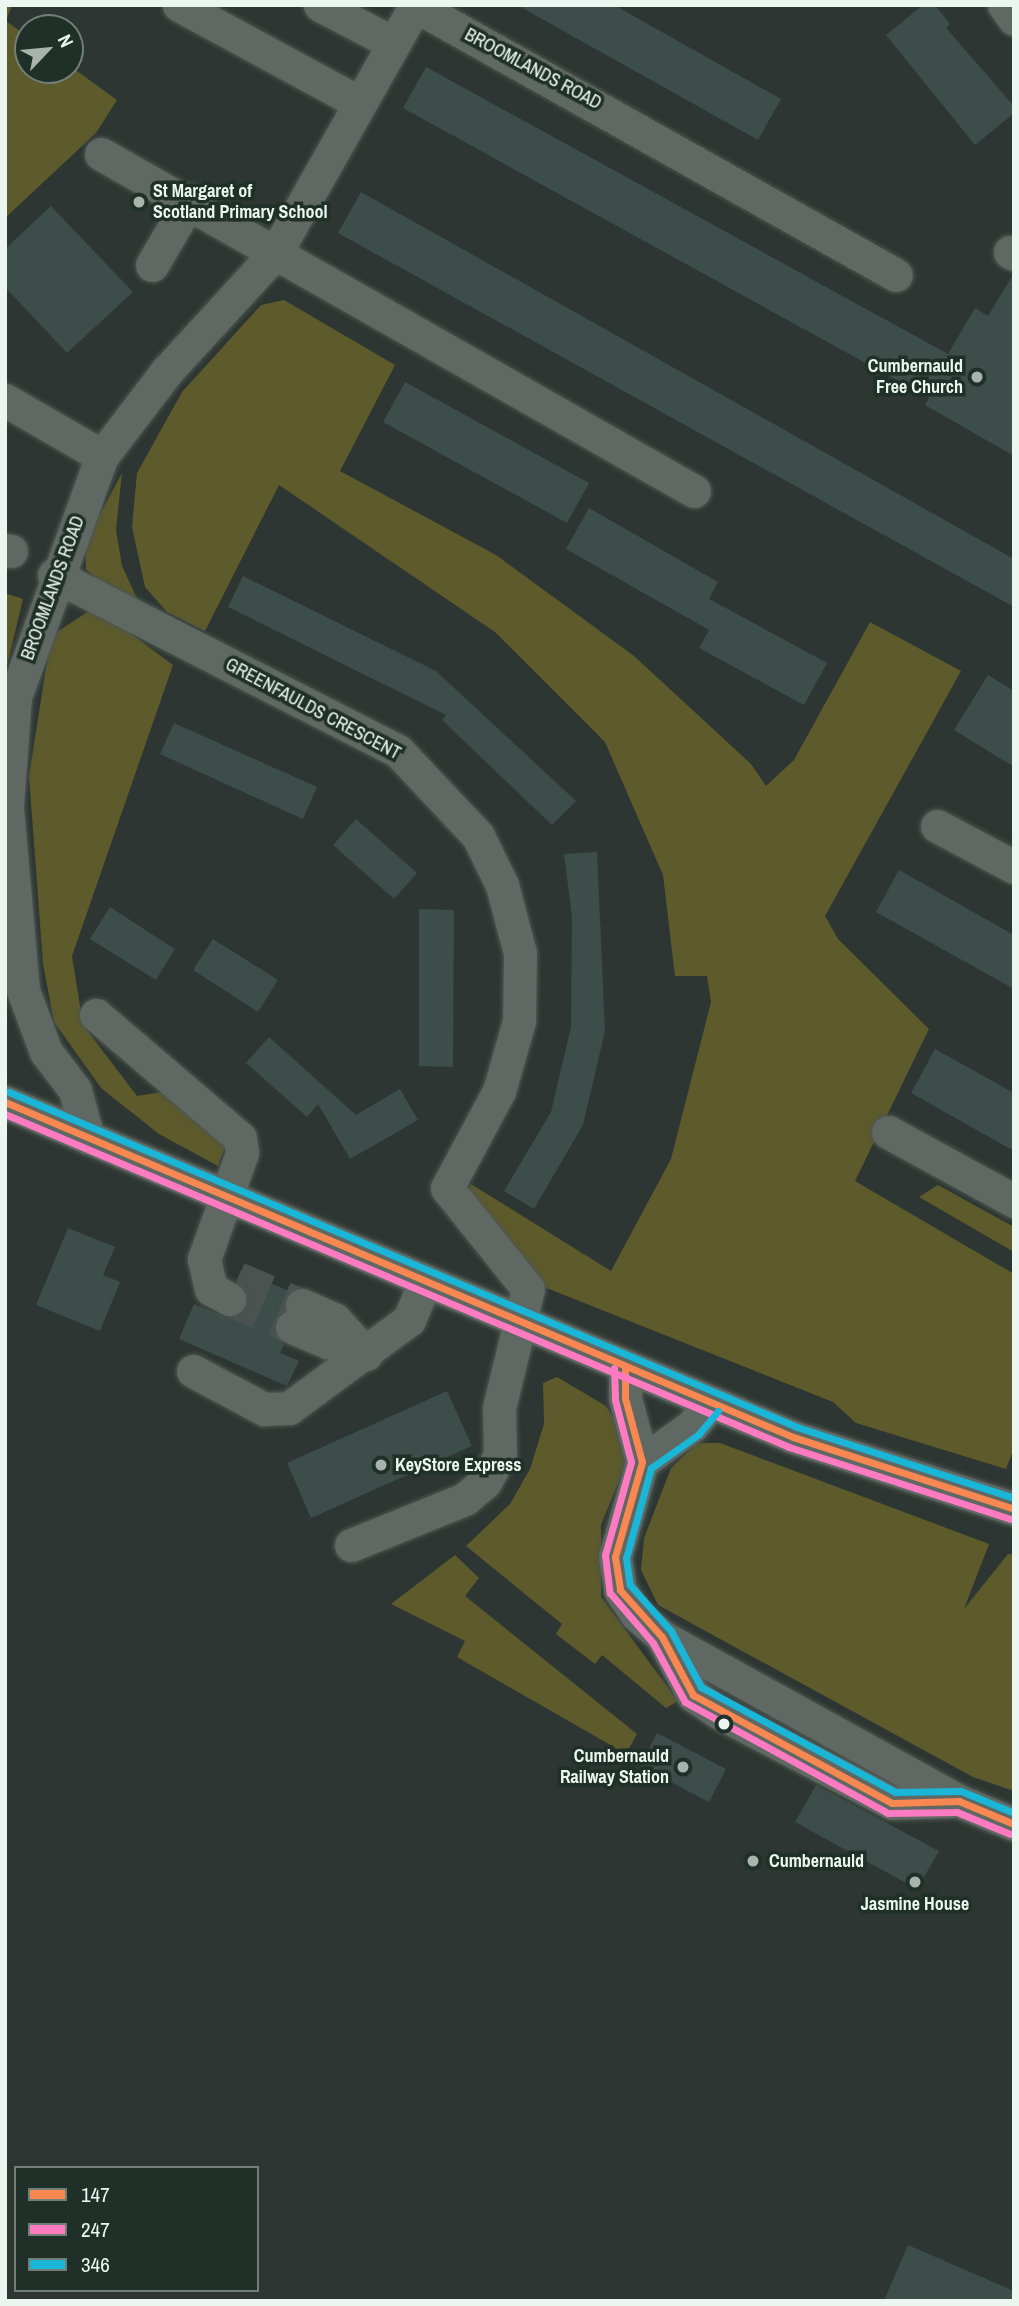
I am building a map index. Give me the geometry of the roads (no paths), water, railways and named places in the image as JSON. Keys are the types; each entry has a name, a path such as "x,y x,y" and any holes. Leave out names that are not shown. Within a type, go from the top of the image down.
{"street":[{"path":"179,5 358,102"},
{"path":"320,5 393,43"},
{"path":"1004,5 1014,19"},
{"name":"BROOMLANDS ROAD","path":"88,1138 75,1090 46,1052 14,997 6,806 15,697 54,575 102,457 167,371 276,253 358,102 416,6 896,275"},
{"path":"102,154 190,200 276,253 694,492"},
{"path":"152,265 190,200"},
{"path":"5,400 102,457"},
{"name":"GREENFAULDS CRESCENT","path":"54,575 398,751 478,836 502,885 520,953 519,1021 499,1091 447,1188 528,1290 524,1324"},
{"path":"937,826 1014,867"},
{"path":"96,1015 230,1124 242,1153 224,1196 204,1259 234,1288"},
{"path":"5,1102 710,1404 1014,1509"},
{"path":"888,1132 1014,1201"},
{"path":"193,1371 264,1409 289,1408 355,1345 409,1320 425,1282"},
{"path":"297,1316 335,1320 355,1345"},
{"path":"351,1545 437,1514 485,1482 500,1455 499,1408 524,1324"},
{"path":"625,1368 625,1398 642,1462 615,1557 620,1590 662,1637 959,1801 1014,1824"},
{"path":"642,1462 692,1426 710,1404"}],"tunnel":[{"path":"238,1278 302,1305"},
{"path":"229,1299 292,1327"}],"place":[{"name":"St Margaret of Scotland Primary School","path":"139,202"},
{"name":"Cumbernauld Free Church","path":"977,377"},
{"name":"KeyStore Express","path":"381,1465"},
{"name":"Cumbernauld Railway Station","path":"683,1767"},
{"name":"Cumbernauld","path":"753,1861"},
{"name":"Jasmine House","path":"915,1882"}]}
